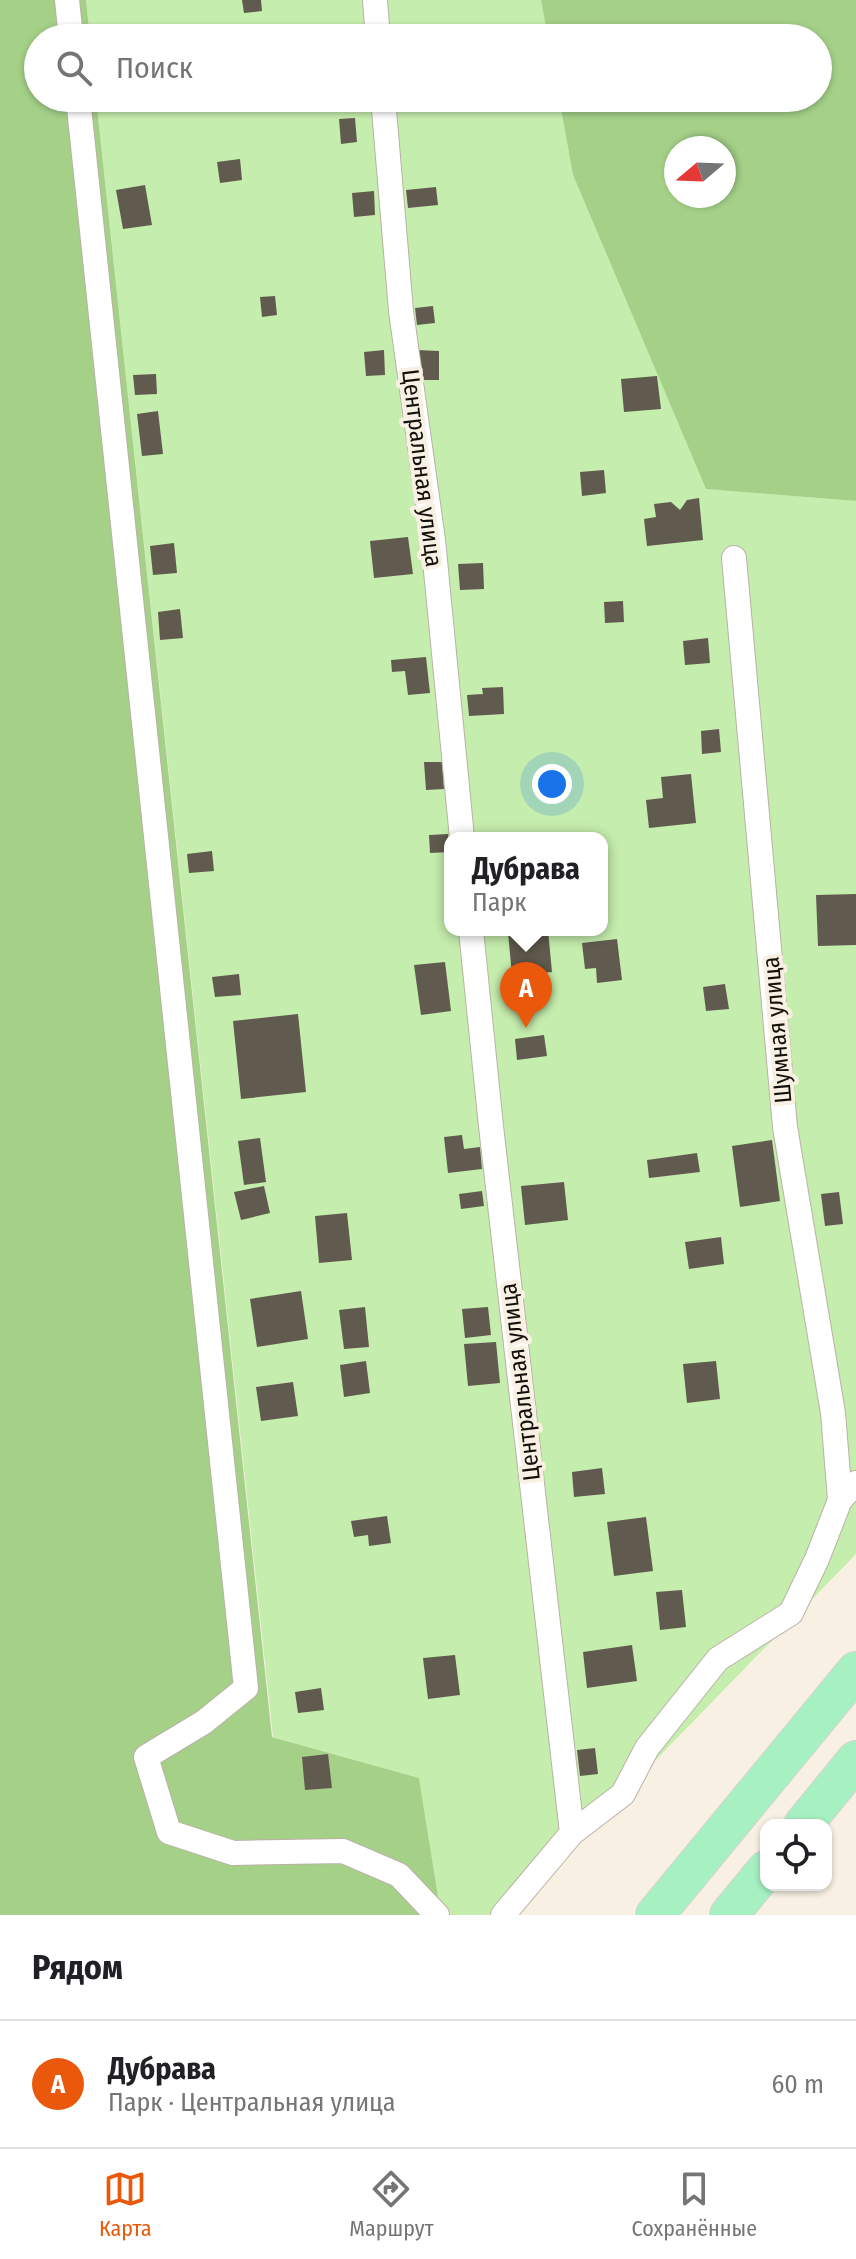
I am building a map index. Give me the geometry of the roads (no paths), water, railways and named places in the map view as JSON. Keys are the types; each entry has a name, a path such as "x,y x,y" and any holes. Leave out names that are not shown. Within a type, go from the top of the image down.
{"highway":[{"path":"655,1915 856,1671"},
{"path":"808,1819 856,1760"},
{"path":"729,1915 760,1877"}],"street":[{"path":"67,0 70,24"},
{"path":"375,0 377,24"},
{"path":"79,112 246,1688 204,1722 146,1757 169,1832 233,1853 343,1851 399,1875 437,1915"},
{"name":"Центральная улица","path":"384,112 401,311 433,540 461,832"},
{"name":"Шумная улица","path":"734,558 785,1127 848,1492"},
{"name":"Центральная улица","path":"472,936 572,1833"},
{"path":"503,1915 572,1833 623,1794 647,1748 718,1659 791,1613 848,1492"}],"place":[{"name":"Дубрава","path":"526,1028"}]}
